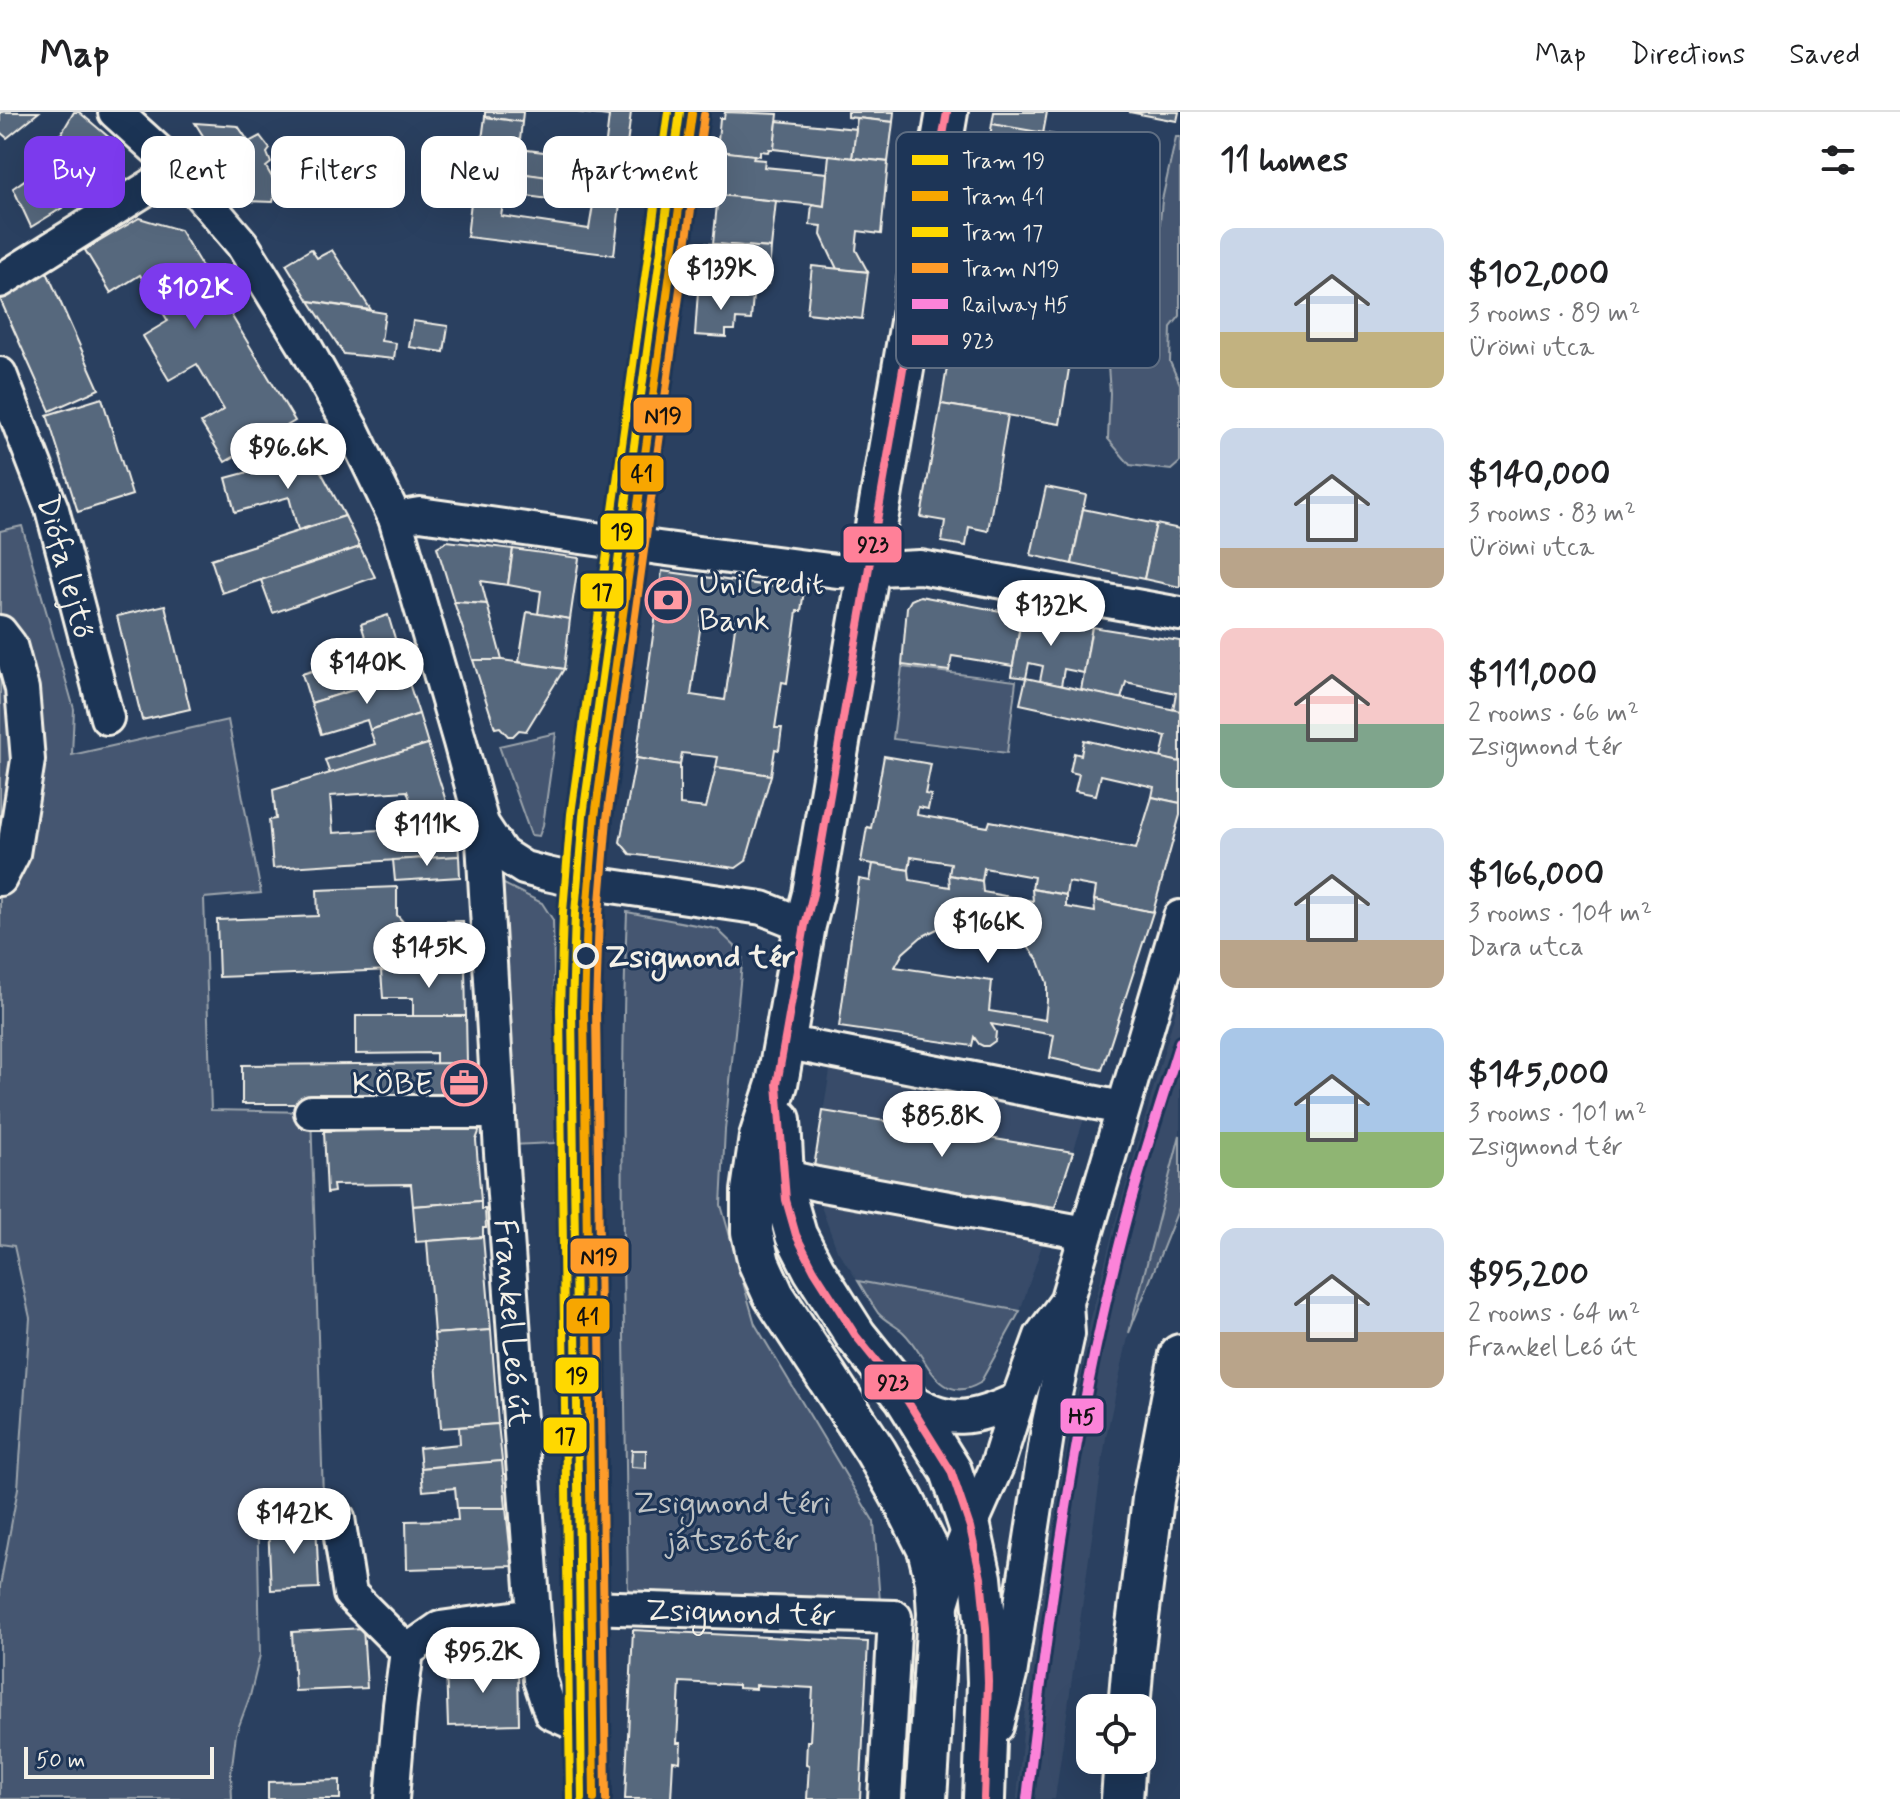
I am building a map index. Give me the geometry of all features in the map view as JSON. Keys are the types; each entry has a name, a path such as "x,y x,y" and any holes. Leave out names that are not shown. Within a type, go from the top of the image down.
{"main road":[{"path":"944,132 947,112"},
{"path":"902,368 813,894 777,1084 760,1137 752,1191 752,1232 759,1263 774,1296 876,1452 928,1549 936,1581 938,1614 926,1799"},
{"path":"777,1084 786,1200 796,1235 814,1270 856,1336 905,1397 951,1471 970,1527 981,1578 986,1628 985,1784"},
{"path":"1130,1694 1153,1499 1180,1355"},
{"path":"1122,1799 1124,1774"}],"street":[{"path":"115,112 142,136"},
{"path":"588,1799 582,1264 581,936 584,882 595,770 686,112"},
{"path":"0,281 141,192"},
{"path":"211,208 242,244 305,346 353,431 395,518 482,824 499,1112 311,1112"},
{"name":"Diófa lejtő","path":"0,374 52,509 107,718"},
{"path":"395,518 420,514 837,571 996,565 1180,614"},
{"path":"0,632 10,645 22,689 28,760 13,854 0,879"},
{"path":"482,824 502,854 524,868 584,882 762,908 805,925"},
{"path":"985,1784 1010,1675 1049,1422 1068,1334 1066,1302 1180,917"},
{"path":"784,1042 1122,1108"},
{"name":"Frankel Leó út","path":"499,1112 540,1680 551,1713 582,1727 587,1739"},
{"path":"783,1176 1086,1233"},
{"path":"938,1614 953,1568 997,1466 1041,1336 1066,1302"},
{"path":"905,1397 924,1410 944,1416 965,1417 993,1411 1018,1399"},
{"path":"338,1518 350,1594 407,1651"},
{"name":"Zsigmond tér","path":"587,1607 895,1617 885,1799"},
{"path":"392,1799 407,1651 440,1628 534,1615"}],"shaded area":[{"path":"1180,996 1180,1135 1129,1333 1106,1437 1055,1799 1017,1799 1025,1709 1045,1568 1090,1322"},
{"path":"831,1065 1086,1113 1020,1311 858,1281 837,1250 819,1201 814,1167"}],"green space":[{"path":"1176,137 1180,137 1180,316 1171,327 1170,362 1180,384 1180,462 1171,470 1130,465 1108,439 1108,368 1160,368 1162,200"},
{"path":"22,526 74,709 72,755 228,720 261,893 204,898 211,1110 311,1112 323,1497 257,1499 260,1655 236,1734 231,1774 232,1799 0,1799 0,1586 18,1488 30,1318 14,1246 0,1244 0,531"},
{"path":"902,667 1016,681 1007,753 893,739"},
{"path":"556,733 543,825 539,836 531,835 499,746"},
{"path":"492,878 542,903 553,920 557,1121 554,1143 511,1145"},
{"name":"Zsigmond téri játszótér","path":"627,912 717,929 743,954 725,1130 721,1205 755,1324 874,1522 880,1602 628,1595 623,1168"},
{"path":"1180,1135 1180,1205 1129,1333"},
{"path":"858,1281 1020,1311 980,1383 965,1389 953,1389 934,1375 903,1332 878,1313"}],"building":[{"path":"0,112 39,112 7,138 0,132"},
{"path":"74,112 79,112 107,136 60,136"},
{"path":"485,112 523,112 522,122 485,117"},
{"path":"577,112 631,112 628,136 607,136 609,116"},
{"path":"725,112 778,114 774,149 760,151 760,156 727,152 727,136 718,136 720,118 724,118"},
{"path":"848,112 894,112 893,122 848,117"},
{"path":"994,112 1047,112 1043,132 992,124"},
{"path":"1129,112 1179,112 1177,121"},
{"path":"485,117 522,122 520,136 483,136"},
{"path":"857,118 893,122 888,162 852,158"},
{"path":"777,121 856,129 852,158 774,149"},
{"path":"195,123 238,126 245,136 203,136"},
{"path":"992,124 1038,132 991,132"},
{"path":"260,136 270,149 267,153 271,163 266,167 271,176 271,202 255,201 255,139"},
{"path":"527,150 543,152 543,177 527,174"},
{"path":"727,152 754,155 753,159 765,160 764,167 827,173 824,206 727,196"},
{"path":"829,155 888,162 881,234 858,231 856,250 868,272 837,269 821,235 822,226 810,225 812,204 824,206"},
{"path":"527,174 543,176 543,198 527,196"},
{"path":"24,180 24,208 62,208 31,227 13,188"},
{"path":"727,196 776,201 771,248 713,244 717,208 727,208"},
{"path":"470,208 502,208 501,216 589,229 592,208 620,208 614,255 467,237"},
{"path":"139,218 180,230 295,421 225,462 201,423 224,410 197,364 169,380 143,336 168,321 140,275 111,293 85,250"},
{"path":"701,243 771,248 768,284 756,283 756,276 726,274 725,293 698,291"},
{"path":"311,249 317,258 332,250 371,310 309,301 286,264"},
{"path":"812,266 868,272 862,319 807,313"},
{"path":"47,272 99,389 50,411 0,299 0,293"},
{"path":"698,291 753,295 751,320 736,319 735,330 726,330 726,337 695,335"},
{"path":"309,301 385,313 381,341 396,343 394,359 344,354"},
{"path":"413,321 448,326 444,352 409,347"},
{"path":"947,368 1069,368 1060,424 941,404"},
{"path":"102,398 132,495 78,512 47,415"},
{"path":"941,404 1008,415 988,531 969,527 966,546 942,542 945,521 921,517"},
{"path":"312,455 345,516 298,530 289,497 235,512 226,478"},
{"path":"1046,487 1086,495 1072,564 1031,555"},
{"path":"1083,509 1156,524 1144,579 1072,564"},
{"path":"345,516 360,547 222,593 211,559"},
{"path":"1156,524 1180,529 1180,587 1144,579"},
{"path":"447,541 513,549 508,585 481,581 487,604 454,602 437,547"},
{"path":"360,547 375,577 273,613 261,580"},
{"path":"513,549 579,558 570,619 538,614 541,591 508,585"},
{"path":"662,571 804,591 801,611 797,611 787,683 782,682 775,728 782,728 771,775 716,767 718,757 682,753 680,765 636,758","holes":["702,615 736,620 725,700 691,695"]},
{"path":"920,596 1022,615 1013,666 952,656 949,671 902,665 907,607 911,600"},
{"path":"454,602 487,604 502,660 473,660"},
{"path":"165,605 190,709 142,720 117,616"},
{"path":"527,612 570,619 564,669 519,662"},
{"path":"388,615 397,645 370,653 361,624"},
{"path":"1022,615 1092,627 1084,673 1064,669 1061,686 1040,681 1043,666 1029,663 1026,678 1011,676"},
{"path":"1092,627 1180,641 1180,711 1173,710 1176,693 1126,682 1121,699 1081,690"},
{"path":"397,645 406,674 311,703 302,674"},
{"path":"473,660 502,660 564,669 526,731 519,730 508,736 500,727 495,728"},
{"path":"406,674 419,714 370,730 367,720 321,734 311,703"},
{"path":"1026,678 1180,711 1180,762 1161,758 1166,736 1020,704"},
{"path":"419,714 428,744 330,774 325,760 375,744 370,730"},
{"path":"1084,740 1180,762 1180,803 1152,797 1154,787 1101,775 1096,795 1075,791 1079,774 1070,772 1074,753 1081,755"},
{"path":"428,744 450,814 416,817 407,791 330,796 333,833 457,825 459,856 273,868 269,820 276,819 273,790"},
{"path":"884,756 931,764 925,794 931,795 928,809 918,807 917,815 988,827 990,821 1136,849 1152,797 1180,803 1180,815 1153,912 1094,900 1096,887 1068,882 1066,895 1032,889 1034,877 984,868 982,881 949,875 951,863 911,857 909,870 861,862 867,827 871,828"},
{"path":"636,758 680,765 680,805 706,808 716,767 771,775 746,861 736,868 630,854 620,842"},
{"path":"459,856 460,877 395,881 393,860"},
{"path":"873,864 909,870 910,880 950,887 949,875 982,881 983,892 1033,901 1032,889 1066,895 1066,907 1095,912 1094,900 1153,912 1102,1070 1050,1058 1054,1035 991,1024 996,1032 995,1041 988,1046 979,1044 974,1037 972,1046 839,1027 859,879 870,881","holes":["961,923 984,924 1008,931 1026,944 1039,961 1047,983 1045,1020 989,1011 992,981 895,967 903,953 921,937 939,928"]},
{"path":"397,887 397,915 404,923 463,921 465,967 219,977 217,920 318,916 317,890"},
{"path":"465,967 466,1016 413,1016 413,998 383,998 381,971"},
{"path":"356,1016 466,1016 467,1063 436,1064 436,1053 356,1054"},
{"path":"467,1063 468,1104 242,1104 242,1065"},
{"path":"823,1111 1073,1152 1055,1207 1029,1203 814,1167"},
{"path":"464,1121 476,1123 479,1132 476,1140 481,1201 413,1206 411,1184 333,1185 334,1192 327,1193 324,1131 457,1129"},
{"path":"481,1201 481,1209 485,1209 483,1237 416,1242 413,1206"},
{"path":"483,1237 491,1330 434,1334 427,1241"},
{"path":"491,1330 498,1424 441,1428 434,1334"},
{"path":"498,1424 502,1461 421,1468 419,1448 460,1444 459,1427"},
{"path":"632,1450 646,1450 646,1468 631,1467"},
{"path":"502,1461 506,1508 457,1508 455,1488 423,1491 421,1468"},
{"path":"457,1508 506,1508 512,1566 407,1569 406,1521 458,1520"},
{"path":"316,1522 319,1588 271,1590 268,1524"},
{"path":"363,1628 367,1688 295,1691 292,1632"},
{"path":"633,1630 868,1642 860,1799 807,1799 807,1741 810,1741 813,1688 756,1685 756,1689 680,1682 677,1743 681,1743 680,1762 673,1761 671,1799 625,1799"},
{"path":"518,1665 519,1724 448,1726 446,1667"},
{"path":"340,1780 340,1799 268,1799 268,1782"}],"tram line":[{"name":"17","path":"570,1799 560,1010 563,912 571,814 668,112"},
{"name":"19","path":"582,1799 572,1010 575,913 583,816 680,112"},
{"name":"41","path":"594,1799 584,1010 587,914 595,817 692,114"},
{"name":"N19","path":"606,1799 596,1010 599,914 607,819 704,115"}],"rail line":[{"name":"H5","path":"1027,1799 1054,1583 1091,1369 1130,1204 1180,1042"}],"transit line":[{"name":"923","path":"944,132 947,112"},
{"name":"923","path":"903,368 813,894 777,1084 786,1200 796,1235 814,1270 856,1336 905,1397 951,1471 970,1527 981,1578 986,1628 988,1682 984,1799"}],"place":[{"name":"UniCredit Bank","path":"668,600"},
{"name":"Zsigmond tér","path":"586,956"},
{"name":"KÖBE","path":"464,1083"}]}
